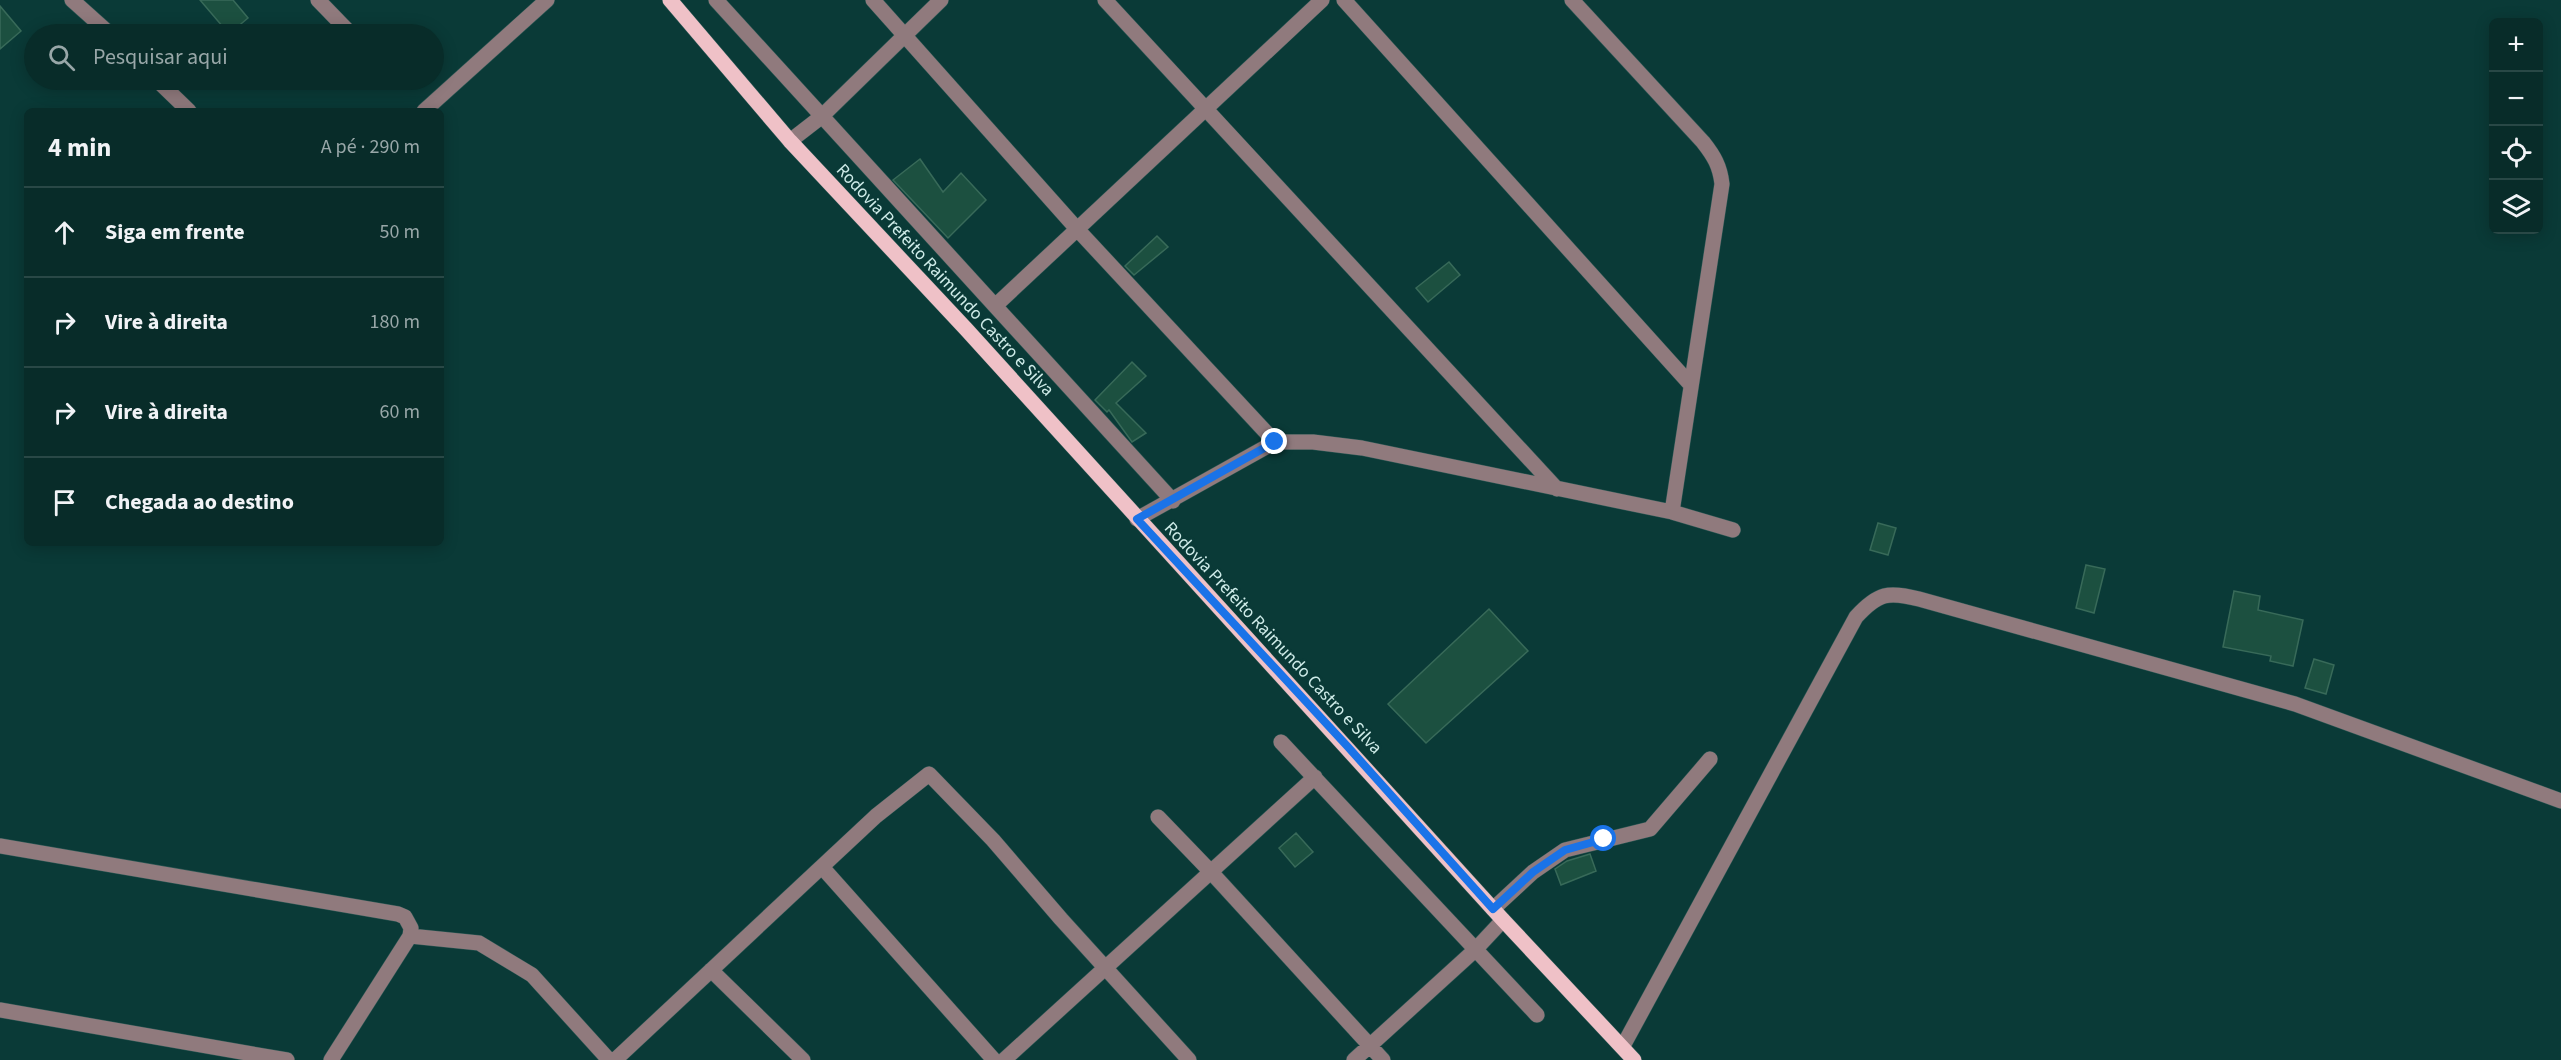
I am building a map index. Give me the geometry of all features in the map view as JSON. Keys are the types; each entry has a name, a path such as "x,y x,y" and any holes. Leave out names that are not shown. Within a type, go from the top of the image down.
{"main road":[{"name":"Rodovia Prefeito Raimundo Castro e Silva","path":"669,0 790,141 966,329 1137,519 1634,1060"}],"street":[{"path":"72,0 99,24"},
{"path":"318,0 341,24"},
{"path":"427,108 547,0"},
{"path":"716,0 1173,501"},
{"path":"873,0 1077,229 1275,442"},
{"path":"790,141 821,117 941,0"},
{"path":"1105,0 1557,489"},
{"path":"995,306 1322,0"},
{"path":"1344,0 1690,384"},
{"path":"1572,0 1703,142 1720,170 1722,184 1672,512"},
{"path":"167,90 186,108"},
{"path":"1137,519 1173,501 1275,442 1313,442 1362,448 1672,512 1733,530"},
{"path":"1623,1046 1856,617 1871,600 1884,595 1919,599 2295,704 2561,801"},
{"path":"1281,742 1537,1015"},
{"path":"1354,1060 1474,950 1498,914 1533,872 1565,850 1650,829 1710,759"},
{"path":"615,1060 876,816 929,774 993,840 1189,1060"},
{"path":"1004,1060 1315,777"},
{"path":"1158,818 1211,872 1383,1060"},
{"path":"0,846 398,914 409,922 410,936 331,1060"},
{"path":"822,867 994,1060"},
{"path":"410,936 478,943 532,975 609,1060"},
{"path":"711,970 803,1060"},
{"path":"0,1010 287,1060"}],"building":[{"path":"200,0 233,0 248,18 241,24 220,24"},
{"path":"0,6 21,31 0,49"},
{"path":"920,159 943,192 961,173 986,200 948,238 893,180"},
{"path":"1157,236 1168,247 1134,275 1125,266"},
{"path":"1449,262 1460,275 1428,302 1416,288"},
{"path":"1132,362 1146,376 1116,403 1146,433 1132,442 1109,410 1107,412 1095,400"},
{"path":"1878,523 1896,528 1888,555 1870,550"},
{"path":"2086,565 2105,569 2094,613 2076,608"},
{"path":"2234,591 2260,596 2258,610 2303,620 2293,666 2270,661 2271,656 2223,647"},
{"path":"1489,609 1528,651 1426,743 1388,704"},
{"path":"2314,659 2334,665 2326,694 2305,688"},
{"path":"1296,833 1313,852 1295,867 1279,848"},
{"path":"1590,854 1596,871 1561,885 1555,869 1567,861"}],"route":[{"path":"1275,442 1173,501 1137,519 1348,747 1493,909 1533,872 1565,850 1604,839"}]}
